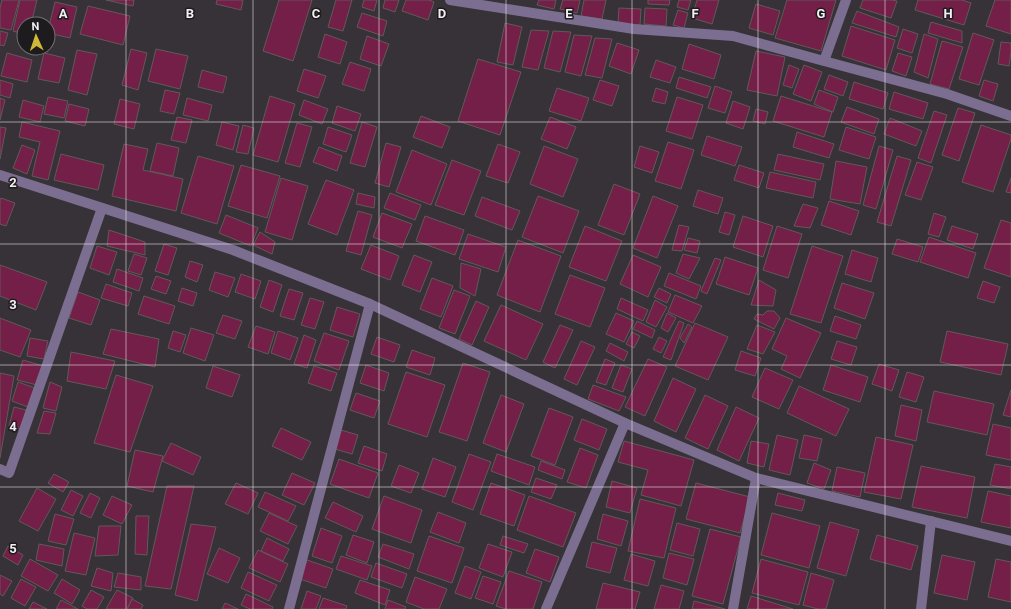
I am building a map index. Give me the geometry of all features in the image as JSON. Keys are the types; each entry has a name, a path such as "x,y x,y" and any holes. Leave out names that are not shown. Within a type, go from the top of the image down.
{"street":[{"path":"450,0 634,29 733,36 947,94 1011,116"},
{"path":"824,61 846,0"},
{"path":"0,175 233,250 370,304 625,423 756,478 1011,542"},
{"path":"0,469 9,473 102,208"},
{"path":"289,609 370,304"},
{"path":"546,609 625,423"},
{"path":"733,609 756,478"},
{"path":"922,609 931,521"}],"building":[{"path":"2,0 19,0 11,30 0,28 0,8"},
{"path":"20,0 37,0 33,16 16,16"},
{"path":"106,0 134,0 133,6"},
{"path":"217,0 243,0 241,10 216,4"},
{"path":"279,0 312,0 293,61 263,51"},
{"path":"336,0 352,0 343,31 328,27"},
{"path":"364,0 377,0 374,11 362,7"},
{"path":"385,0 399,0 395,12 383,8"},
{"path":"406,0 429,0 434,2 428,20 402,11"},
{"path":"539,0 556,0 554,9 537,5"},
{"path":"563,0 580,0 577,13 560,9"},
{"path":"584,0 606,0 602,19 581,16"},
{"path":"648,0 670,0 669,5 648,4"},
{"path":"679,0 691,0 688,10 677,7"},
{"path":"697,0 719,0 712,24 692,18"},
{"path":"787,0 836,0 821,51 775,38"},
{"path":"863,0 897,1 891,18 860,8"},
{"path":"918,0 962,0 971,3 964,25 915,10"},
{"path":"995,0 1011,0 1011,34 986,26"},
{"path":"55,2 77,7 70,38 56,35 56,16 52,16"},
{"path":"756,4 780,11 773,35 749,28"},
{"path":"88,6 130,16 123,45 80,34"},
{"path":"619,8 641,9 640,25 618,24"},
{"path":"645,8 667,9 666,26 644,24"},
{"path":"678,10 688,13 684,28 673,25"},
{"path":"857,11 899,27 896,37 852,23"},
{"path":"362,13 387,21 383,36 357,27"},
{"path":"16,18 16,32 13,31"},
{"path":"931,22 962,31 962,43 928,33"},
{"path":"505,23 522,27 513,65 497,62"},
{"path":"851,26 895,40 886,70 842,56"},
{"path":"903,29 918,34 912,53 897,48"},
{"path":"531,30 549,31 538,70 522,67"},
{"path":"0,31 8,33 4,46 0,45"},
{"path":"553,31 571,32 560,72 544,68"},
{"path":"973,33 994,40 979,85 959,79"},
{"path":"325,34 347,42 340,64 318,57"},
{"path":"924,34 938,39 928,78 914,72"},
{"path":"574,35 592,36 581,76 565,72"},
{"path":"367,36 389,44 381,66 360,59"},
{"path":"595,38 612,39 602,78 585,75"},
{"path":"942,41 963,47 949,89 930,84"},
{"path":"1001,42 1011,43 1009,66 998,64"},
{"path":"617,43 639,50 631,74 609,66"},
{"path":"689,44 721,55 714,79 682,69"},
{"path":"131,49 147,53 138,90 122,85"},
{"path":"156,49 188,56 180,89 148,81"},
{"path":"77,50 97,54 87,95 68,90"},
{"path":"756,51 785,57 777,96 747,90"},
{"path":"7,53 32,60 27,82 1,76"},
{"path":"898,53 912,57 906,76 892,71"},
{"path":"43,56 56,56 65,58 59,83 38,79"},
{"path":"478,59 521,72 500,135 458,121"},
{"path":"656,60 676,67 670,83 650,77"},
{"path":"350,62 371,69 364,91 342,84"},
{"path":"789,65 799,69 792,88 783,85"},
{"path":"804,65 822,72 811,101 793,94"},
{"path":"304,69 326,76 318,98 297,91"},
{"path":"202,70 227,77 223,93 198,87"},
{"path":"829,75 848,82 843,96 824,89"},
{"path":"679,77 711,87 707,98 676,88"},
{"path":"0,80 13,84 10,98 0,95"},
{"path":"600,80 619,86 612,106 593,100"},
{"path":"984,80 998,84 993,101 979,96"},
{"path":"854,82 888,93 883,109 849,99"},
{"path":"715,86 732,92 725,113 708,108"},
{"path":"557,88 589,98 581,121 549,111"},
{"path":"656,88 668,92 665,104 652,101"},
{"path":"165,90 180,93 174,114 160,111"},
{"path":"819,90 838,97 833,112 814,104"},
{"path":"894,92 928,103 923,119 889,109"},
{"path":"270,96 295,104 278,162 253,155"},
{"path":"781,96 832,112 824,137 773,121"},
{"path":"48,97 68,101 64,118 44,114"},
{"path":"677,97 703,105 692,139 666,131"},
{"path":"0,98 5,100 0,120"},
{"path":"187,98 212,105 208,121 183,115"},
{"path":"120,99 140,104 134,129 114,124"},
{"path":"23,100 44,106 40,122 19,117"},
{"path":"304,100 328,109 322,124 299,115"},
{"path":"733,101 750,107 743,129 726,123"},
{"path":"69,104 89,109 85,126 65,121"},
{"path":"337,106 361,114 355,131 332,123"},
{"path":"847,107 879,119 874,134 841,122"},
{"path":"958,108 975,113 959,161 942,155"},
{"path":"756,109 768,112 765,124 753,121"},
{"path":"934,111 947,115 931,163 918,158"},
{"path":"421,116 450,127 442,148 413,137"},
{"path":"177,117 192,120 186,143 171,140"},
{"path":"550,117 576,127 567,149 541,139"},
{"path":"890,118 922,131 916,146 884,134"},
{"path":"22,122 60,131 48,180 32,176 40,142 19,137"},
{"path":"222,122 239,126 233,150 216,145"},
{"path":"362,122 377,127 365,167 350,163"},
{"path":"297,123 312,127 300,167 285,163"},
{"path":"243,125 254,128 248,154 236,152"},
{"path":"981,125 1011,135 1011,139 993,192 962,182"},
{"path":"0,127 6,128 0,159"},
{"path":"328,127 352,135 346,152 323,144"},
{"path":"846,127 876,137 869,159 839,150"},
{"path":"797,132 834,144 829,158 793,147"},
{"path":"707,136 742,147 735,166 701,155"},
{"path":"668,142 694,150 681,189 655,181"},
{"path":"157,143 179,148 173,176 150,171"},
{"path":"386,143 401,147 389,187 375,183"},
{"path":"124,144 148,149 143,170 183,179 176,211 112,196"},
{"path":"498,144 520,152 508,183 486,176"},
{"path":"22,145 35,150 27,174 13,168"},
{"path":"544,146 578,159 563,197 530,184"},
{"path":"640,146 659,152 652,173 634,167"},
{"path":"879,146 893,150 876,209 863,205"},
{"path":"319,147 342,156 337,171 313,162"},
{"path":"412,150 447,164 431,205 396,192"},
{"path":"61,154 104,165 98,190 54,180"},
{"path":"778,154 824,164 820,180 774,170"},
{"path":"198,156 234,166 217,224 181,213"},
{"path":"897,156 911,160 891,226 877,222"},
{"path":"452,160 481,171 464,215 435,205"},
{"path":"836,161 867,167 860,204 830,199"},
{"path":"917,162 933,167 921,200 905,195"},
{"path":"241,165 280,176 267,218 228,206"},
{"path":"739,165 764,173 759,188 734,180"},
{"path":"770,172 816,182 813,198 766,188"},
{"path":"281,178 308,186 292,240 265,232"},
{"path":"1011,178 1011,193 1006,192"},
{"path":"326,180 354,190 337,235 308,224"},
{"path":"614,184 640,194 624,235 598,225"},
{"path":"698,190 723,198 718,214 693,206"},
{"path":"358,193 375,197 374,208 356,204"},
{"path":"390,193 421,205 415,220 384,208"},
{"path":"538,196 579,211 563,253 522,237"},
{"path":"653,196 678,206 657,258 633,248"},
{"path":"482,197 520,211 512,230 475,216"},
{"path":"1,198 15,203 6,226 0,224"},
{"path":"829,201 859,211 851,235 821,225"},
{"path":"803,204 818,208 810,228 794,226"},
{"path":"358,211 372,215 361,255 346,251"},
{"path":"725,212 735,215 729,235 719,232"},
{"path":"382,213 412,224 402,248 373,237"},
{"path":"934,213 946,217 939,237 928,234"},
{"path":"226,215 258,228 251,246 219,233"},
{"path":"425,216 464,230 455,255 416,241"},
{"path":"743,216 773,226 763,257 733,247"},
{"path":"1001,220 1011,223 1011,277 984,268"},
{"path":"679,225 689,227 682,251 672,250"},
{"path":"585,226 622,241 606,281 569,267"},
{"path":"777,226 802,234 788,278 763,270"},
{"path":"952,226 978,234 973,249 947,240"},
{"path":"109,230 145,242 145,255 107,246"},
{"path":"260,232 275,242 272,254 253,245"},
{"path":"468,234 506,247 498,272 459,259"},
{"path":"929,237 976,253 968,278 920,262"},
{"path":"688,238 700,241 697,253 684,250"},
{"path":"897,239 923,247 918,262 892,254"},
{"path":"518,240 561,256 540,312 497,295"},
{"path":"164,244 177,248 168,275 155,271"},
{"path":"371,245 399,256 390,280 361,269"},
{"path":"97,246 117,252 109,275 90,268"},
{"path":"812,246 843,256 821,323 790,314"},
{"path":"852,250 878,258 871,282 845,274"},
{"path":"134,254 147,258 141,275 128,271"},
{"path":"683,254 700,258 689,279 676,273"},
{"path":"414,255 432,262 420,292 402,285"},
{"path":"633,255 661,267 648,297 620,284"},
{"path":"725,257 758,268 749,295 716,284"},
{"path":"715,258 721,260 707,294 701,291"},
{"path":"190,261 203,265 197,282 185,277"},
{"path":"461,263 481,269 475,296 460,288"},
{"path":"0,265 47,282 36,310 0,296"},
{"path":"117,269 143,278 139,291 113,282"},
{"path":"215,272 235,278 228,297 209,290"},
{"path":"669,273 701,286 696,299 664,286"},
{"path":"241,274 261,281 255,299 235,292"},
{"path":"570,275 605,288 590,327 555,314"},
{"path":"156,276 171,281 166,294 151,289"},
{"path":"432,278 453,286 441,317 420,309"},
{"path":"269,280 282,285 273,312 260,307"},
{"path":"759,280 776,290 773,306 751,305"},
{"path":"983,281 1000,287 994,303 977,298"},
{"path":"842,283 874,293 865,319 834,308"},
{"path":"106,284 132,293 128,306 101,298"},
{"path":"182,288 197,293 193,306 178,301"},
{"path":"659,288 671,294 667,303 654,297"},
{"path":"289,289 303,293 294,320 280,316"},
{"path":"454,290 470,296 455,334 439,328"},
{"path":"78,292 100,300 91,325 69,318"},
{"path":"675,295 702,306 693,323 668,312"},
{"path":"144,296 175,306 169,324 138,314"},
{"path":"310,298 324,302 315,329 301,325"},
{"path":"621,298 648,310 643,321 617,309"},
{"path":"655,300 667,307 656,327 646,322"},
{"path":"476,301 489,307 472,345 459,339"},
{"path":"501,305 543,324 526,360 484,341"},
{"path":"337,307 360,314 353,337 330,330"},
{"path":"767,311 774,311 780,318 774,329 754,319 757,314 763,315"},
{"path":"616,313 634,321 624,342 606,334"},
{"path":"667,313 676,318 668,332 661,328"},
{"path":"223,315 242,321 235,339 216,333"},
{"path":"835,316 861,325 856,339 830,331"},
{"path":"0,318 31,330 20,357 0,350"},
{"path":"786,318 821,333 800,378 781,369 787,356 772,349"},
{"path":"637,321 655,330 652,338 633,329"},
{"path":"679,321 684,323 671,360 663,357"},
{"path":"695,323 728,337 708,380 675,366"},
{"path":"688,324 692,327 684,343 680,338"},
{"path":"560,325 573,330 555,368 543,362"},
{"path":"757,325 775,332 763,354 747,349"},
{"path":"256,326 275,332 268,354 248,347"},
{"path":"191,328 214,335 205,361 183,353"},
{"path":"111,329 159,339 155,367 103,354"},
{"path":"173,331 186,335 180,352 168,348"},
{"path":"278,331 298,338 290,360 271,353"},
{"path":"947,331 1008,344 1001,375 940,362"},
{"path":"632,332 640,336 634,348 626,344"},
{"path":"324,333 349,341 339,370 314,361"},
{"path":"304,335 316,340 307,368 294,364"},
{"path":"377,337 400,345 394,362 371,354"},
{"path":"659,337 667,341 661,353 653,349"},
{"path":"30,338 48,341 44,359 27,356"},
{"path":"581,341 595,347 577,385 564,379"},
{"path":"837,341 857,347 851,365 831,359"},
{"path":"610,343 628,352 624,361 606,351"},
{"path":"412,350 435,358 430,375 406,367"},
{"path":"741,351 761,358 755,376 735,370"},
{"path":"71,352 115,361 106,389 67,381"},
{"path":"605,359 615,363 606,385 596,382"},
{"path":"648,359 667,367 645,416 625,407"},
{"path":"23,360 43,366 37,385 17,380"},
{"path":"463,363 490,372 467,441 439,432"},
{"path":"879,364 899,370 892,391 872,384"},
{"path":"366,365 389,373 384,391 360,383"},
{"path":"621,365 632,369 623,392 612,388"},
{"path":"831,365 868,377 860,402 823,390"},
{"path":"213,366 240,375 232,397 206,388"},
{"path":"314,366 337,373 331,391 308,383"},
{"path":"765,368 793,380 779,409 752,397"},
{"path":"406,372 445,385 427,437 388,424"},
{"path":"907,372 924,377 916,402 899,397"},
{"path":"0,373 14,376 0,458"},
{"path":"116,375 153,386 130,452 94,443"},
{"path":"673,378 696,389 676,432 654,421"},
{"path":"18,382 35,388 28,407 12,401"},
{"path":"50,382 62,387 56,411 43,408"},
{"path":"593,385 626,397 619,411 588,399"},
{"path":"799,386 849,409 836,436 787,413"},
{"path":"1011,390 1011,417 1003,415"},
{"path":"934,391 994,404 987,435 927,422"},
{"path":"356,393 380,401 374,418 350,410"},
{"path":"501,395 524,404 506,452 483,443"},
{"path":"705,395 728,406 708,449 685,438"},
{"path":"901,405 922,410 916,441 895,436"},
{"path":"14,407 26,410 22,429 9,426"},
{"path":"736,407 759,418 739,461 717,450"},
{"path":"549,408 573,417 555,465 531,456"},
{"path":"44,411 56,413 50,434 37,433"},
{"path":"582,419 607,429 599,450 574,440"},
{"path":"993,424 1011,428 1011,460 986,455"},
{"path":"281,428 311,442 302,460 272,446"},
{"path":"341,430 358,435 352,454 335,449"},
{"path":"777,435 798,440 790,475 769,470"},
{"path":"804,435 822,439 817,461 799,458"},
{"path":"876,437 913,445 901,499 864,492"},
{"path":"624,441 694,460 681,506 641,495 648,470 618,462"},
{"path":"751,441 769,444 764,467 747,463"},
{"path":"171,443 201,457 193,475 162,461"},
{"path":"364,446 387,454 382,471 358,463"},
{"path":"580,448 598,455 586,488 567,482"},
{"path":"135,450 163,456 153,492 127,486"},
{"path":"469,454 491,462 473,510 452,502"},
{"path":"497,454 535,467 529,485 491,471"},
{"path":"433,458 456,467 445,497 422,489"},
{"path":"339,459 378,473 369,498 330,484"},
{"path":"541,461 565,470 562,479 538,470"},
{"path":"814,463 831,470 824,489 807,483"},
{"path":"995,464 1011,467 1011,489 990,485"},
{"path":"399,465 419,473 411,493 391,486"},
{"path":"921,466 975,477 967,518 912,507"},
{"path":"837,467 865,473 860,497 832,491"},
{"path":"292,473 315,483 304,505 282,495"},
{"path":"54,474 69,482 63,492 48,483"},
{"path":"536,478 557,485 551,499 531,492"},
{"path":"612,481 637,488 630,513 606,507"},
{"path":"236,483 258,493 248,514 225,504"},
{"path":"491,483 525,495 514,526 480,514"},
{"path":"696,483 750,497 740,533 686,519"},
{"path":"167,486 194,486 171,589 145,586"},
{"path":"37,488 56,499 38,531 19,521"},
{"path":"71,490 83,496 73,516 61,510"},
{"path":"988,491 1011,496 1011,528 981,522"},
{"path":"265,492 296,506 288,521 258,507"},
{"path":"90,493 100,498 91,518 80,513"},
{"path":"778,493 805,500 802,511 775,505"},
{"path":"112,496 132,505 122,524 103,515"},
{"path":"384,496 422,510 411,543 372,529"},
{"path":"529,496 576,513 563,547 517,530"},
{"path":"640,499 676,508 664,558 628,551"},
{"path":"333,502 363,516 356,532 325,518"},
{"path":"438,512 466,523 459,543 430,532"},
{"path":"269,513 297,526 288,544 260,531"},
{"path":"772,513 820,526 809,568 761,555"},
{"path":"55,514 74,519 66,545 48,541"},
{"path":"603,514 628,521 621,546 597,539"},
{"path":"136,516 149,516 147,555 135,554"},
{"path":"830,522 859,530 846,576 817,568"},
{"path":"677,523 700,529 693,556 670,550"},
{"path":"191,524 216,527 197,601 175,595"},
{"path":"99,526 121,526 118,555 95,556"},
{"path":"321,528 342,536 332,563 312,556"},
{"path":"710,529 741,537 723,604 692,596"},
{"path":"74,533 95,538 86,575 65,571"},
{"path":"353,535 374,542 367,563 346,555"},
{"path":"877,535 918,546 911,570 870,559"},
{"path":"429,536 464,548 452,583 417,571"},
{"path":"503,536 528,544 524,553 500,545"},
{"path":"267,538 289,549 283,561 261,551"},
{"path":"592,542 617,548 610,573 586,567"},
{"path":"39,544 64,549 62,566 36,560"},
{"path":"383,544 414,554 409,569 378,557"},
{"path":"488,544 512,552 503,577 479,568"},
{"path":"8,546 23,555 18,565 3,556"},
{"path":"219,548 240,558 228,583 207,574"},
{"path":"535,549 559,557 550,582 526,573"},
{"path":"258,550 288,564 280,582 249,568"},
{"path":"669,553 694,559 687,585 663,578"},
{"path":"631,554 655,561 648,586 624,580"},
{"path":"942,555 975,562 967,600 934,593"},
{"path":"341,556 372,566 367,580 336,569"},
{"path":"30,559 58,575 48,591 21,576"},
{"path":"761,559 808,572 799,605 752,593"},
{"path":"996,559 1011,562 1011,602 988,597"},
{"path":"307,560 333,569 326,588 300,579"},
{"path":"376,563 407,574 402,588 371,577"},
{"path":"465,566 481,572 471,599 455,593"},
{"path":"97,568 113,573 111,591 91,586"},
{"path":"509,571 542,582 533,609 506,609 496,606"},
{"path":"248,572 277,585 269,601 241,588"},
{"path":"118,573 141,577 141,590 114,587"},
{"path":"811,573 834,580 826,609 818,609 803,605"},
{"path":"0,575 12,581 3,596 0,594"},
{"path":"483,576 501,582 493,604 475,598"},
{"path":"415,577 447,589 439,609 424,609 406,602"},
{"path":"21,579 36,587 25,606 11,598"},
{"path":"62,579 80,590 72,604 54,593"},
{"path":"360,580 390,590 385,605 355,593"},
{"path":"603,583 640,592 635,609 596,609"},
{"path":"661,585 684,591 679,609 654,609"},
{"path":"91,590 104,597 97,609 87,609 82,606"},
{"path":"117,590 133,598 127,609 106,609"},
{"path":"307,591 321,596 316,609 301,609"},
{"path":"246,594 273,607 272,609 250,609 241,605"},
{"path":"751,596 793,609 747,609"},
{"path":"323,598 347,606 346,609 319,609"},
{"path":"132,599 143,605 141,609 127,609"},
{"path":"61,600 78,609 56,609"},
{"path":"388,600 406,607 405,609 385,609"},
{"path":"694,601 725,609 692,609"},
{"path":"33,602 47,609 29,609"},
{"path":"225,603 238,609 222,609"}]}
